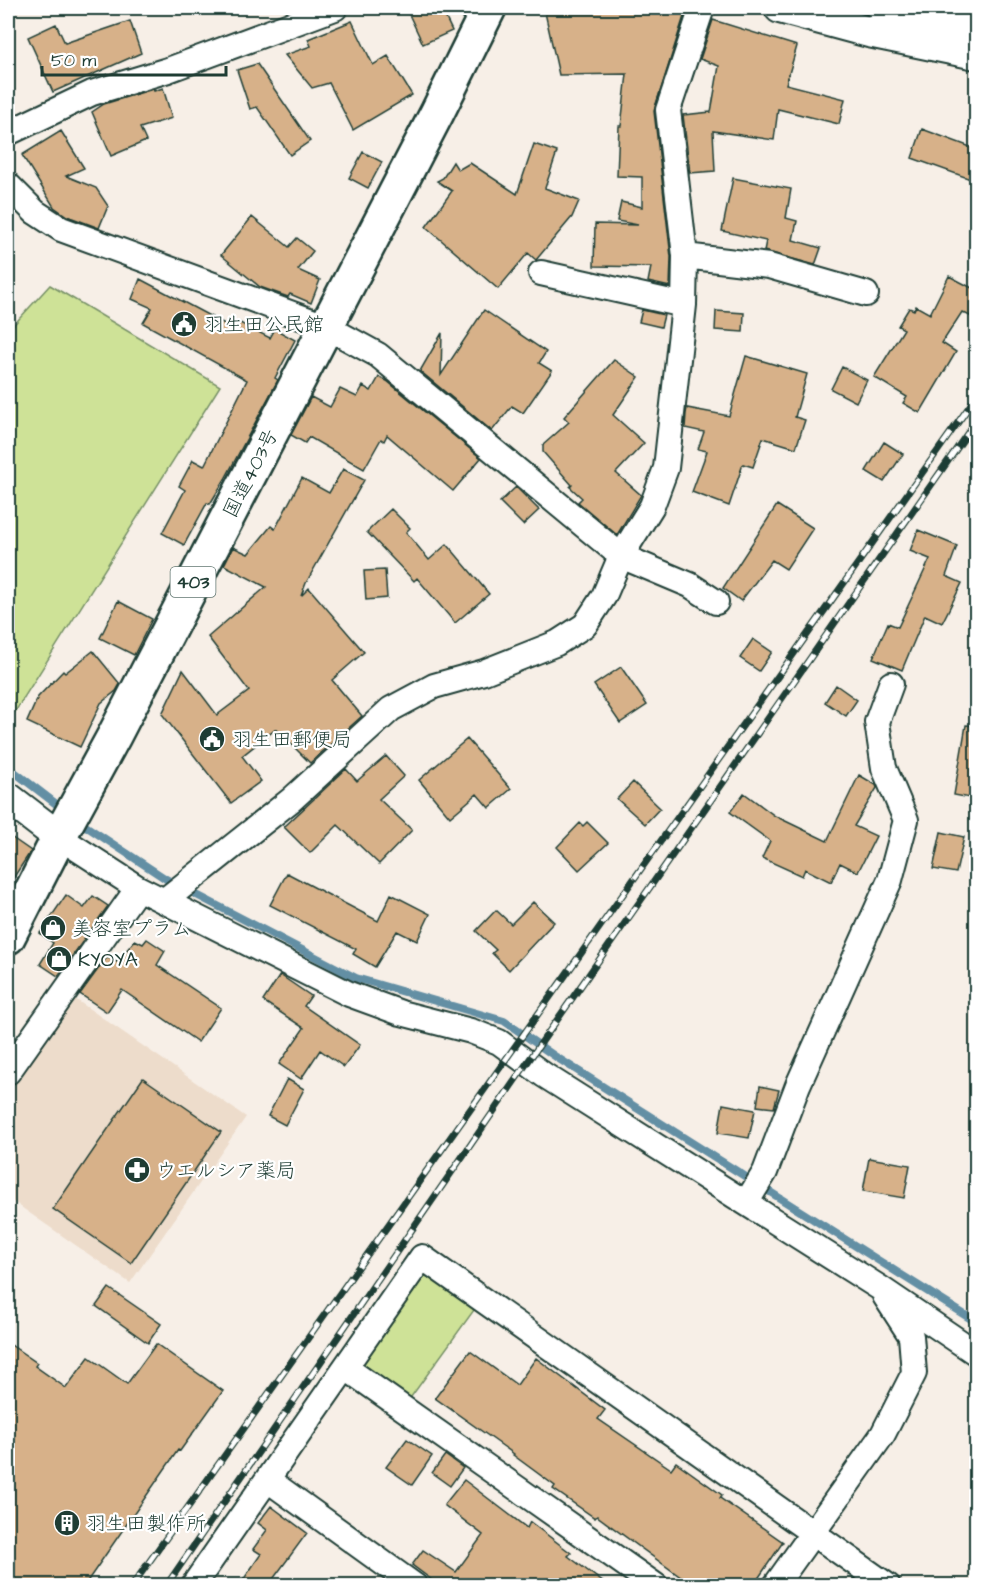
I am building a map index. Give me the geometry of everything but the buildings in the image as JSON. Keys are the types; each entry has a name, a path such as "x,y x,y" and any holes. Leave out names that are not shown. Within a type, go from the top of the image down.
{"highway":[{"name":"国道403号","path":"8,937 432,123 489,8"}],"main road":[{"path":"780,8 869,32 976,54"},
{"path":"8,798 59,837"}],"street":[{"path":"8,133 92,93 168,70 335,8"},
{"path":"164,901 291,800 391,709 434,686 484,672 557,643 585,625 604,596 621,556 652,506 666,468 684,305 685,256 668,110 702,8"},
{"path":"878,8 976,27"},
{"path":"8,185 35,212 61,229 325,326 378,355 621,556 690,585 716,602"},
{"path":"685,256 769,266 866,294"},
{"path":"541,273 684,305"},
{"path":"746,1203 765,1172 798,1085 890,880 906,820 884,768 878,722 891,684"},
{"path":"59,837 138,888 349,994 401,1013 471,1031 499,1042 544,1075 880,1288 976,1353"},
{"path":"8,1072 138,888"},
{"path":"192,1586 422,1257 888,1586"},
{"path":"775,1586 883,1434 914,1373 911,1336 880,1288"},
{"path":"346,1368 656,1586"},
{"path":"268,1480 415,1586"}],"shaded area":[{"path":"65,992 246,1117 130,1283 8,1198 8,1072"}],"green space":[{"path":"50,285 220,386 8,723 8,331"},
{"path":"422,1257 482,1299 403,1408 346,1368"}],"waterway":[{"path":"8,767 64,810"},
{"path":"78,821 166,879 356,978 504,1021 556,1057 976,1322"}],"railway":[{"path":"132,1586 976,397"},
{"path":"166,1586 527,1063 976,421"}],"place":[{"name":"羽生田公民館","path":"184,324"},
{"name":"羽生田郵便局","path":"212,739"},
{"name":"美容室プラム","path":"53,928"},
{"name":"KYOYA","path":"59,959"},
{"name":"ウエルシア薬局","path":"137,1170"},
{"name":"羽生田製作所","path":"67,1523"}]}
